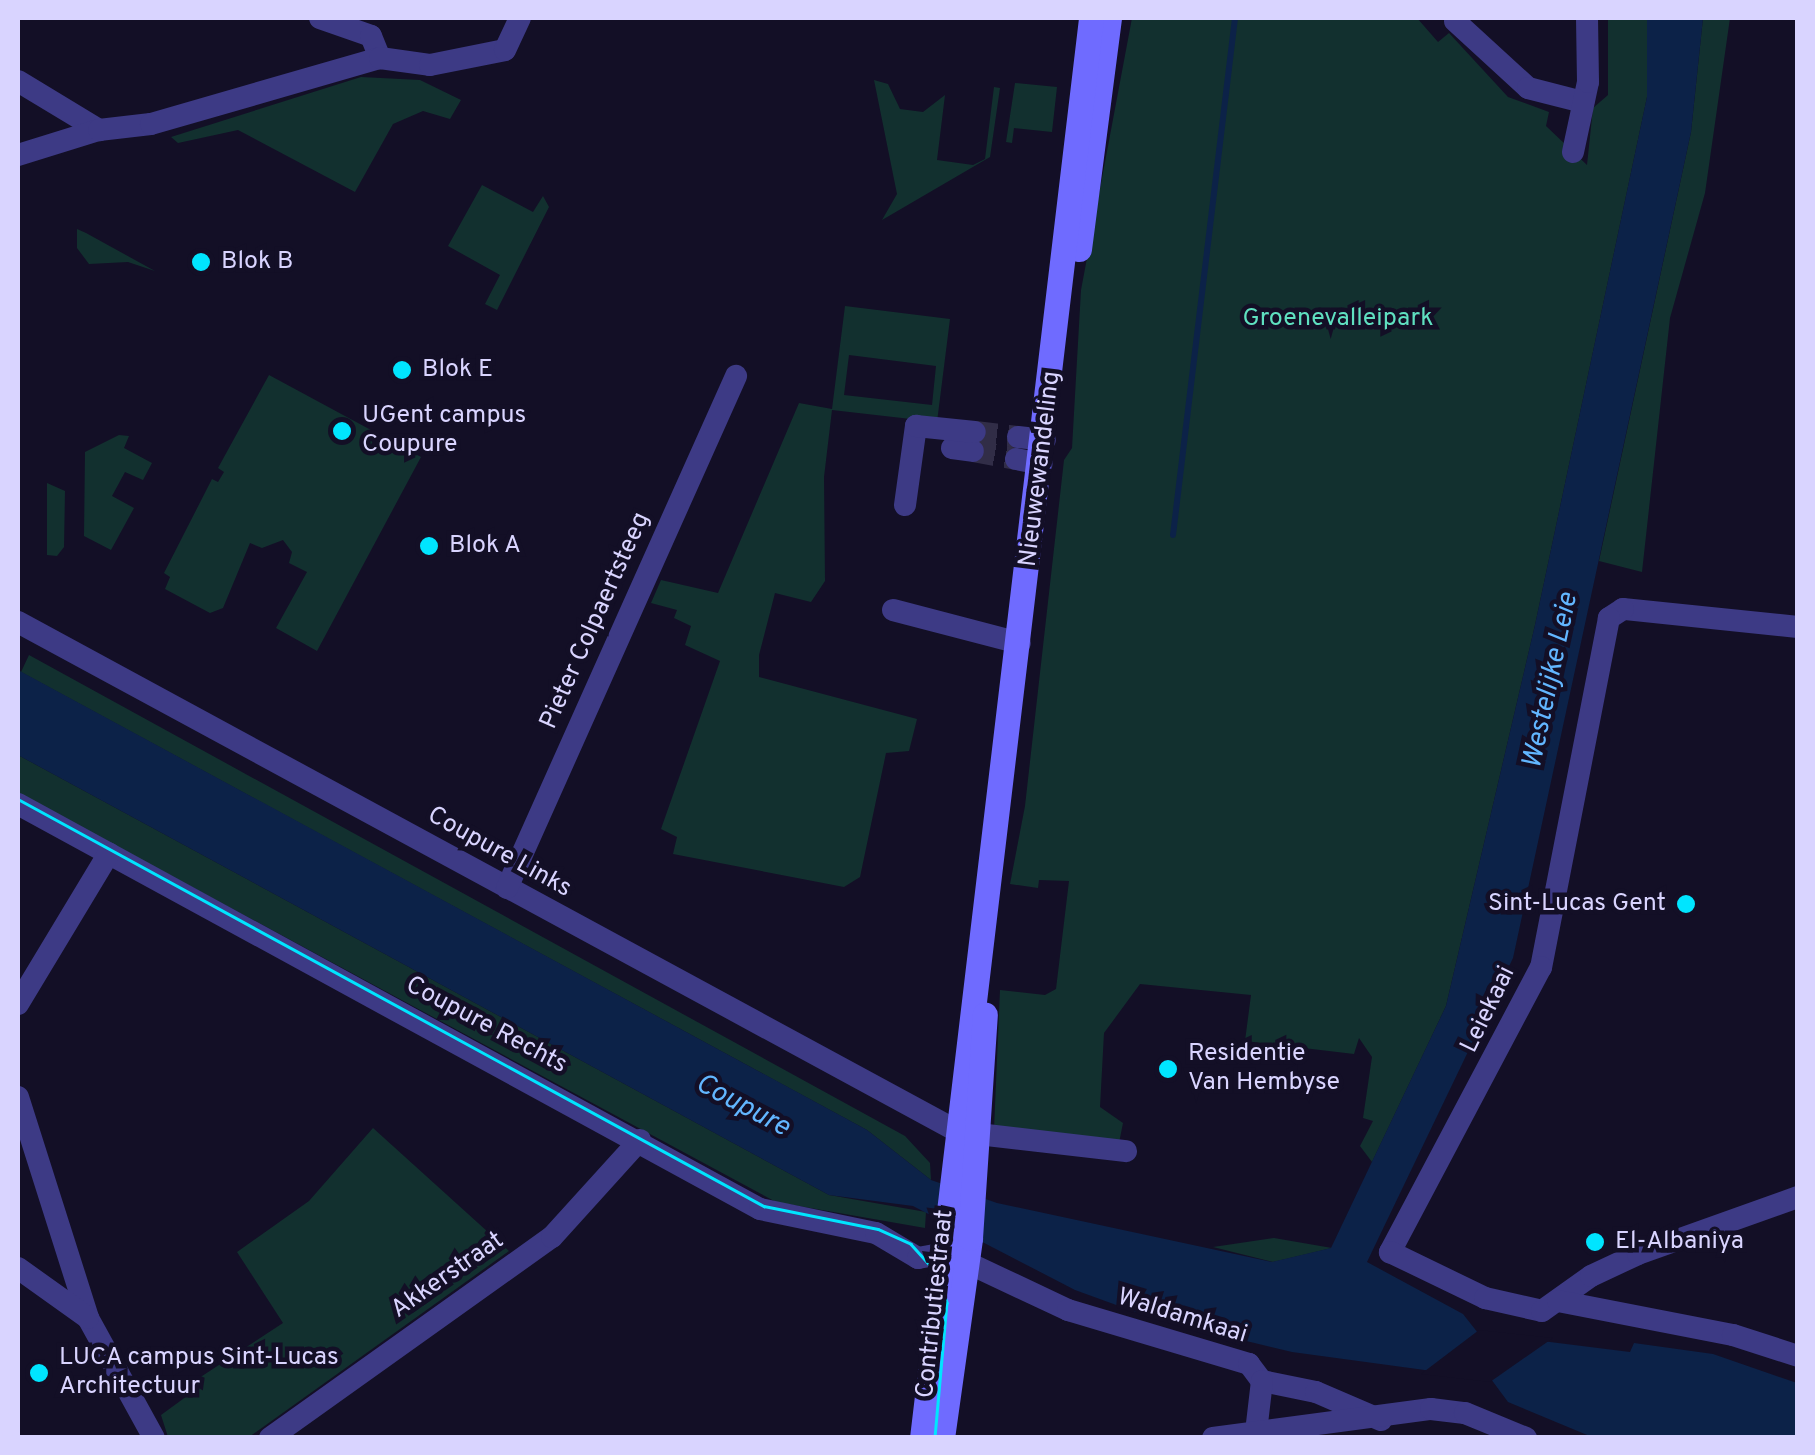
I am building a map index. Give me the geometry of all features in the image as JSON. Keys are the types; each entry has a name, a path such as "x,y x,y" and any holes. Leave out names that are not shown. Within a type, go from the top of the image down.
{"main road":[{"name":"Nieuwewandeling","path":"962,1175 1091,18"},
{"name":"Nieuwewandeling","path":"1062,296 1086,223 1110,18"},
{"name":"Nieuwewandeling","path":"1089,44 1097,48 1091,109 1098,128"},
{"name":"Contributiestraat","path":"922,1438 941,1244 962,1175"},
{"name":"Contributiestraat","path":"942,1438 968,1253 962,1175"}],"street":[{"path":"320,18 370,36 380,58"},
{"path":"18,155 99,130 151,124 380,58 430,66 505,50 520,18"},
{"path":"1574,152 1583,102 1587,18"},
{"path":"1455,21 1528,88 1583,102"},
{"path":"18,80 99,130"},
{"name":"Pieter Colpaertsteeg","path":"508,888 736,376"},
{"path":"905,504 916,426 966,444"},
{"path":"1017,448 1043,452"},
{"path":"893,610 1020,642"},
{"name":"Leiekaai","path":"1550,1306 1485,1298 1390,1252 1541,967 1615,611 1798,627"},
{"name":"Coupure Links","path":"18,622 967,1132"},
{"name":"Coupure Rechts","path":"18,804 773,1214 876,1233 918,1258 941,1244"},
{"path":"18,1004 109,853"},
{"path":"18,1097 32,1160 88,1318 154,1438"},
{"path":"967,1132 1126,1150"},
{"name":"Akkerstraat","path":"270,1438 552,1237 640,1140"},
{"path":"1550,1306 1638,1254 1798,1198"},
{"name":"Waldamkaai","path":"968,1253 1116,1327 1249,1364 1262,1381 1316,1392 1381,1420"},
{"path":"18,1268 88,1318"},
{"path":"1550,1306 1733,1336 1798,1356"},
{"path":"1256,1432 1262,1381"},
{"path":"1214,1438 1381,1420 1431,1409 1465,1413 1526,1438"}],"green space":[{"name":"Groenevalleipark","path":"1132,18 1417,18 1438,42 1449,33 1508,97 1549,112 1546,126 1587,165 1593,108 1608,95 1608,18 1647,18 1647,97 1535,625 1446,1006 1372,1162 1360,1146 1373,1121 1363,1118 1372,1057 1359,1038 1354,1054 1245,1041 1251,995 1140,984 1104,1033 1100,1107 1123,1123 1119,1143 994,1129 1000,990 1045,995 1056,989 1069,881 1039,880 1038,888 1010,884 1025,806 1064,460 1072,448 1081,290"},
{"path":"1703,18 1730,18 1705,193 1670,318 1642,572 1599,561 1691,132"},
{"path":"361,77 420,80 461,100 450,119 423,111 393,124 355,192 238,130 178,143 171,137"},
{"path":"874,80 888,84 900,109 923,112 945,95 937,160 973,165 985,159 994,87 1000,88 990,157 882,220 897,194"},
{"path":"1015,83 1057,87 1052,132 1014,128 1012,143 1006,142"},
{"path":"482,185 533,212 543,196 549,207 497,310 485,304 500,275 448,246"},
{"path":"77,229 155,271 128,262 89,264 77,248"},
{"path":"845,306 950,319 937,422 832,410 824,477 825,581 811,602 775,593 759,655 759,677 917,719 909,751 886,753 860,877 844,887 673,854 677,837 661,829 720,661 685,645 691,626 674,618 677,610 651,603 661,580 718,593 799,403 832,409","holes":["849,355 936,366 932,405 844,395"]},
{"path":"269,375 421,457 317,651 276,628 307,572 289,563 292,552 283,540 262,548 250,543 223,608 210,613 165,589 170,577 164,573 212,479 218,482 224,472 218,468"},
{"path":"119,435 129,436 124,448 152,463 143,480 125,472 112,496 134,508 111,550 84,536 85,452"},
{"path":"47,483 65,491 64,547 57,556 47,555"},
{"path":"29,655 905,1136 930,1163 931,1180 867,1130 21,672"},
{"path":"18,755 829,1195 926,1212 925,1228 776,1202 18,793"},
{"path":"373,1128 509,1251 249,1437 168,1437 161,1415 198,1388 196,1380 283,1323 237,1252 309,1201"},
{"path":"1274,1238 1332,1248 1273,1262 1213,1247"}],"water":[{"path":"1647,18 1703,18 1691,132 1513,958 1367,1262 1463,1314 1478,1333 1630,1352 1634,1343 1713,1354 1797,1383 1797,1437 1592,1437 1508,1402 1491,1379 1292,1352 1152,1318 1075,1290 913,1206 829,1195 18,755 18,670 867,1130 931,1180 997,1203 1272,1262 1331,1248 1446,1006 1535,625 1647,97"}],"pier":[{"path":"1479,1330 1553,1338 1490,1382 1421,1374"}],"waterway":[{"path":"1173,535 1235,18"}],"tunnel":[{"path":"975,432 1018,437"},
{"path":"973,451 1016,459"}],"tram line":[{"path":"18,799 764,1206 878,1229 911,1244 935,1271 947,1303 935,1438"}],"place":[{"name":"Blok B","path":"201,262"},
{"name":"Blok E","path":"402,370"},
{"name":"UGent campus Coupure","path":"342,431"},
{"name":"Blok A","path":"429,546"},
{"name":"Sint-Lucas Gent","path":"1686,904"},
{"name":"Residentie Van Hembyse","path":"1168,1069"},
{"name":"El-Albaniya","path":"1595,1242"},
{"name":"LUCA campus Sint-Lucas Architectuur","path":"39,1373"}],"water label":[{"name":"Westelijke Leie","path":"1551,681"},
{"name":"Coupure","path":"742,1106"}]}
